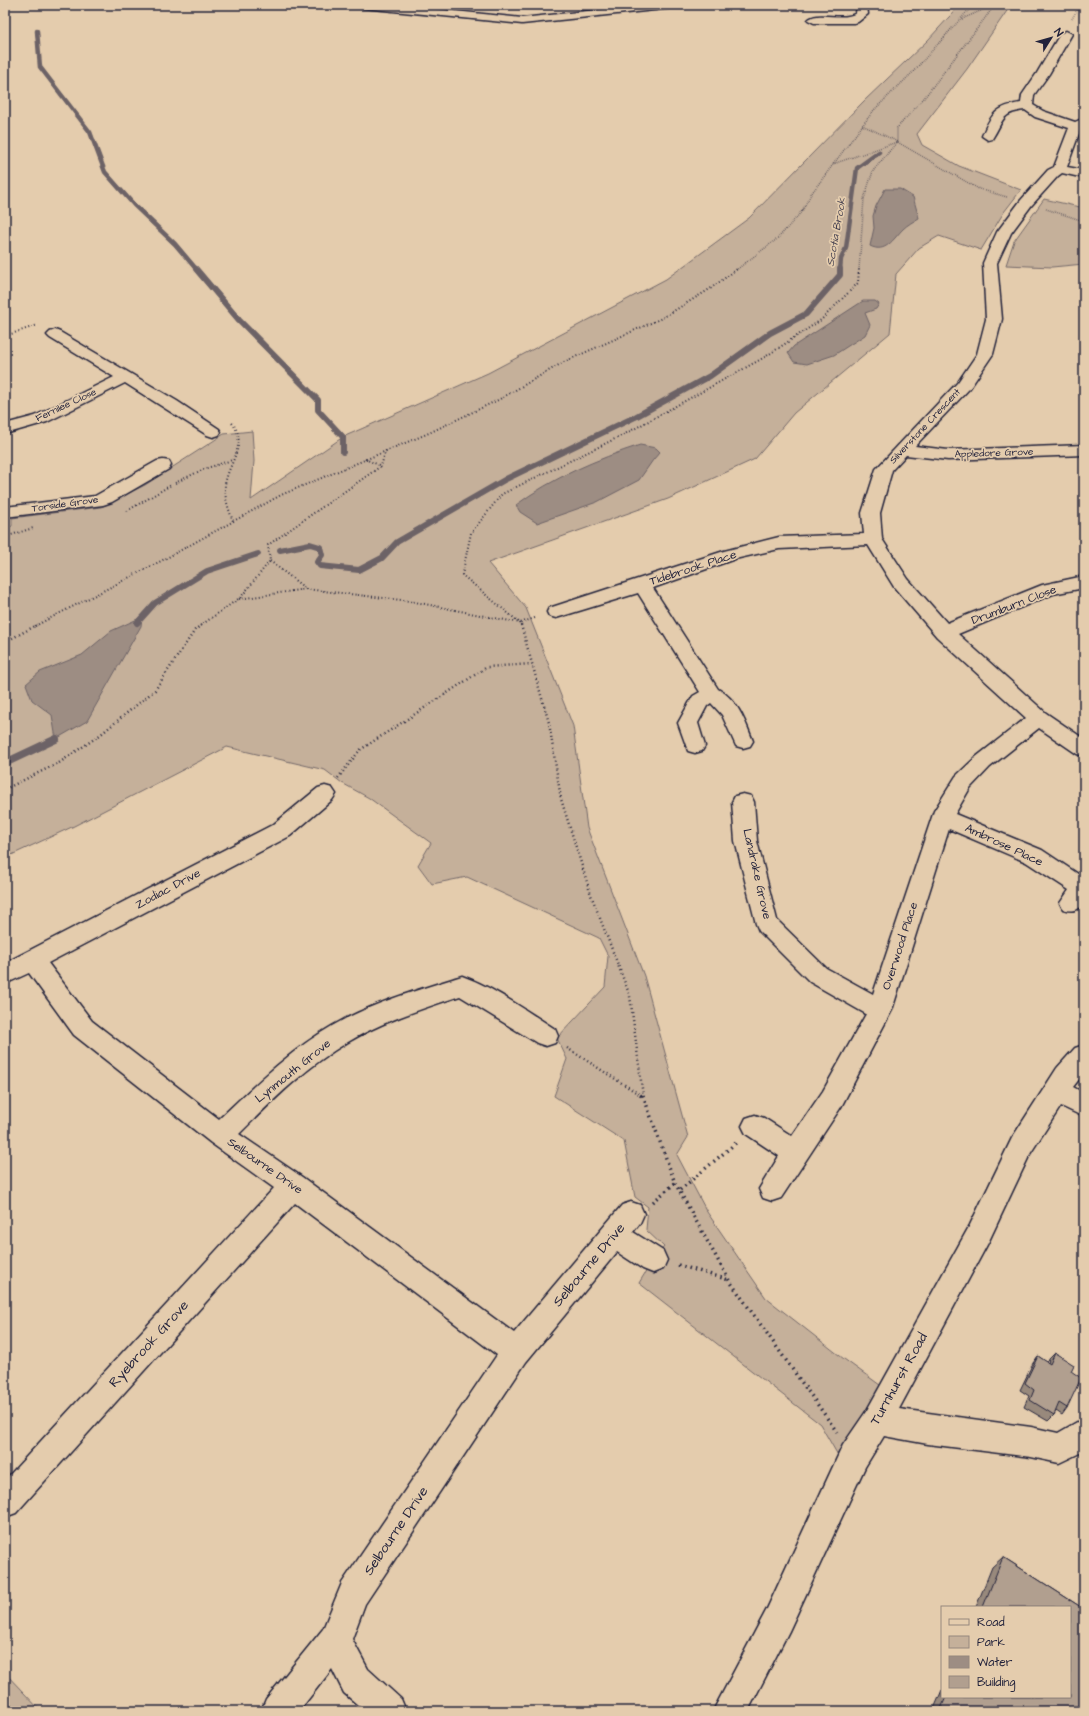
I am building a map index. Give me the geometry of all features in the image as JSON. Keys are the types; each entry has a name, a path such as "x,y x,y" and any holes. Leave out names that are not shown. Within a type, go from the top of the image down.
{"street":[{"path":"363,5 522,21 674,5"},
{"path":"814,20 854,20 862,14 862,5"},
{"path":"1027,106 1028,95 1043,74 1066,34"},
{"path":"988,136 996,116 1012,108 1027,106 1039,114 1080,124"},
{"name":"Silverstone Crescent","path":"1080,124 1060,168 1053,173 1026,203 1004,232 990,263 994,319 985,354 964,385 904,450 884,469 870,513 872,539 901,583 944,632 1039,718 1084,749"},
{"path":"1060,168 1084,174"},
{"path":"55,335 213,432"},
{"name":"Fernilee Close","path":"5,429 41,418 125,377"},
{"name":"Appledore Grove","path":"904,450 948,455 1084,450"},
{"name":"Torside Grove","path":"5,512 96,501 106,498 163,465"},
{"path":"5,522 6,527"},
{"name":"Tidebrook Place","path":"743,741 730,712 719,697 711,694 642,585 730,555 779,542 872,539"},
{"name":"Drumburn Close","path":"944,632 1049,589 1084,582"},
{"path":"556,612 642,585"},
{"path":"695,746 688,723 700,701 711,694"},
{"name":"Overwood Place","path":"772,1189 832,1099 880,1010 942,817 963,782 983,762 1039,718"},
{"name":"Zodiac Drive","path":"5,974 282,830 325,794"},
{"name":"Landrake Grove","path":"743,802 746,841 767,924 818,976 880,1010"},
{"name":"Ambrose Place","path":"942,817 1034,856 1079,894"},
{"name":"Selbourne Drive","path":"33,960 83,1028 220,1135 293,1186 516,1352"},
{"name":"Lynmouth Grove","path":"220,1135 269,1087 324,1044 365,1021 409,1002 462,986 487,999 546,1036"},
{"name":"Turnhurst Road","path":"730,1711 778,1620 854,1456 877,1420 979,1234 1021,1146 1066,1076 1084,1056"},
{"path":"1056,1091 1084,1106"},
{"path":"755,1126 796,1153"},
{"name":"Ryebrook Grove","path":"5,1502 293,1186"},
{"name":"Selbourne Drive","path":"278,1711 336,1640 353,1594 516,1352 631,1214"},
{"path":"614,1235 653,1260"},
{"path":"877,1420 928,1429 1031,1442 1059,1448 1079,1438 1084,1433"},
{"path":"336,1640 356,1681 388,1711"}],"path":[{"path":"5,642 161,561 281,495 365,458 429,433 500,399 564,362 662,318 710,289 777,239 802,211 811,194 862,125 974,5"},
{"path":"961,19 995,5"},
{"path":"854,1456 730,1280 680,1190 643,1097 635,1046 630,996 591,895 561,799 549,723 520,623 462,575 471,533 502,494 630,431 765,357 821,320 858,283 864,199 873,171 897,142 897,128 924,98 995,5"},
{"path":"862,125 897,142 924,160 979,189 1084,221"},
{"path":"832,164 897,142"},
{"path":"306,588 270,561 268,545 381,466 386,450"},
{"path":"365,458 381,466"},
{"path":"5,789 59,763 100,735 154,690 195,630 238,599 270,561"},
{"path":"238,599 306,588 410,601 520,623 556,612"},
{"path":"325,794 360,750 487,667 531,664"},
{"path":"546,1036 591,1062 643,1097"},
{"path":"680,1190 755,1126"},
{"path":"653,1260 689,1267 730,1280"}],"green space":[{"path":"960,5 1011,5 967,69 917,134 922,145 959,166 1021,190 1004,212 981,250 939,236 919,248 896,274 890,333 794,413 755,459 668,499 488,563 526,608 573,726 587,828 644,976 688,1137 677,1155 707,1212 766,1298 844,1359 891,1393 847,1471 820,1424 639,1283 653,1260 664,1247 646,1230 648,1207 635,1197 624,1141 554,1096 567,1059 557,1038 605,987 608,956 599,938 467,877 432,884 418,865 431,843 369,798 342,783 325,770 227,747 74,826 5,858 5,529 12,526 12,518 101,507 145,485 224,434 252,431 254,461 251,500 343,437 488,373 666,279 749,218 864,101 928,40"},
{"path":"1044,199 1084,208 1084,264 1052,267 1006,265 1014,241"},
{"path":"5,1673 41,1711 5,1711"}],"water":[{"path":"885,189 900,189 913,197 919,218 905,228 885,247 876,248 870,246 874,228 873,216 876,206"},
{"path":"863,301 875,301 879,304 876,309 865,313 870,325 865,335 834,355 807,364 794,362 788,353 794,346"},
{"path":"640,445 656,448 660,452 639,480 597,502 537,523 520,512 516,505 545,486 575,470 608,456"},
{"path":"142,617 141,626 87,721 56,739 52,715 32,700 26,684 40,672 82,655 111,631"}],"building":[{"path":"1055,1353 1074,1365 1071,1371 1081,1378 1067,1408 1059,1403 1054,1415 1030,1400 1034,1390 1025,1383 1038,1356 1050,1364"},
{"path":"1003,1557 1084,1609 1084,1711 940,1711 946,1698 1071,1698 1071,1606 983,1606"}],"waterway":[{"path":"37,31 40,67 90,132 105,172 134,205 175,244 197,270"},
{"name":"Scotia Brook","path":"840,270 841,259 846,248 857,168 879,152"},
{"path":"196,269 239,320 318,400 318,410 343,437 343,452"},
{"path":"280,550 310,544 320,547 322,555 317,562 320,566 359,570 382,558 397,542 506,479 635,417 710,376 770,333 806,314 840,275 840,270"},
{"path":"137,623 155,603 207,571 258,554"},
{"path":"5,763 56,739"}]}
